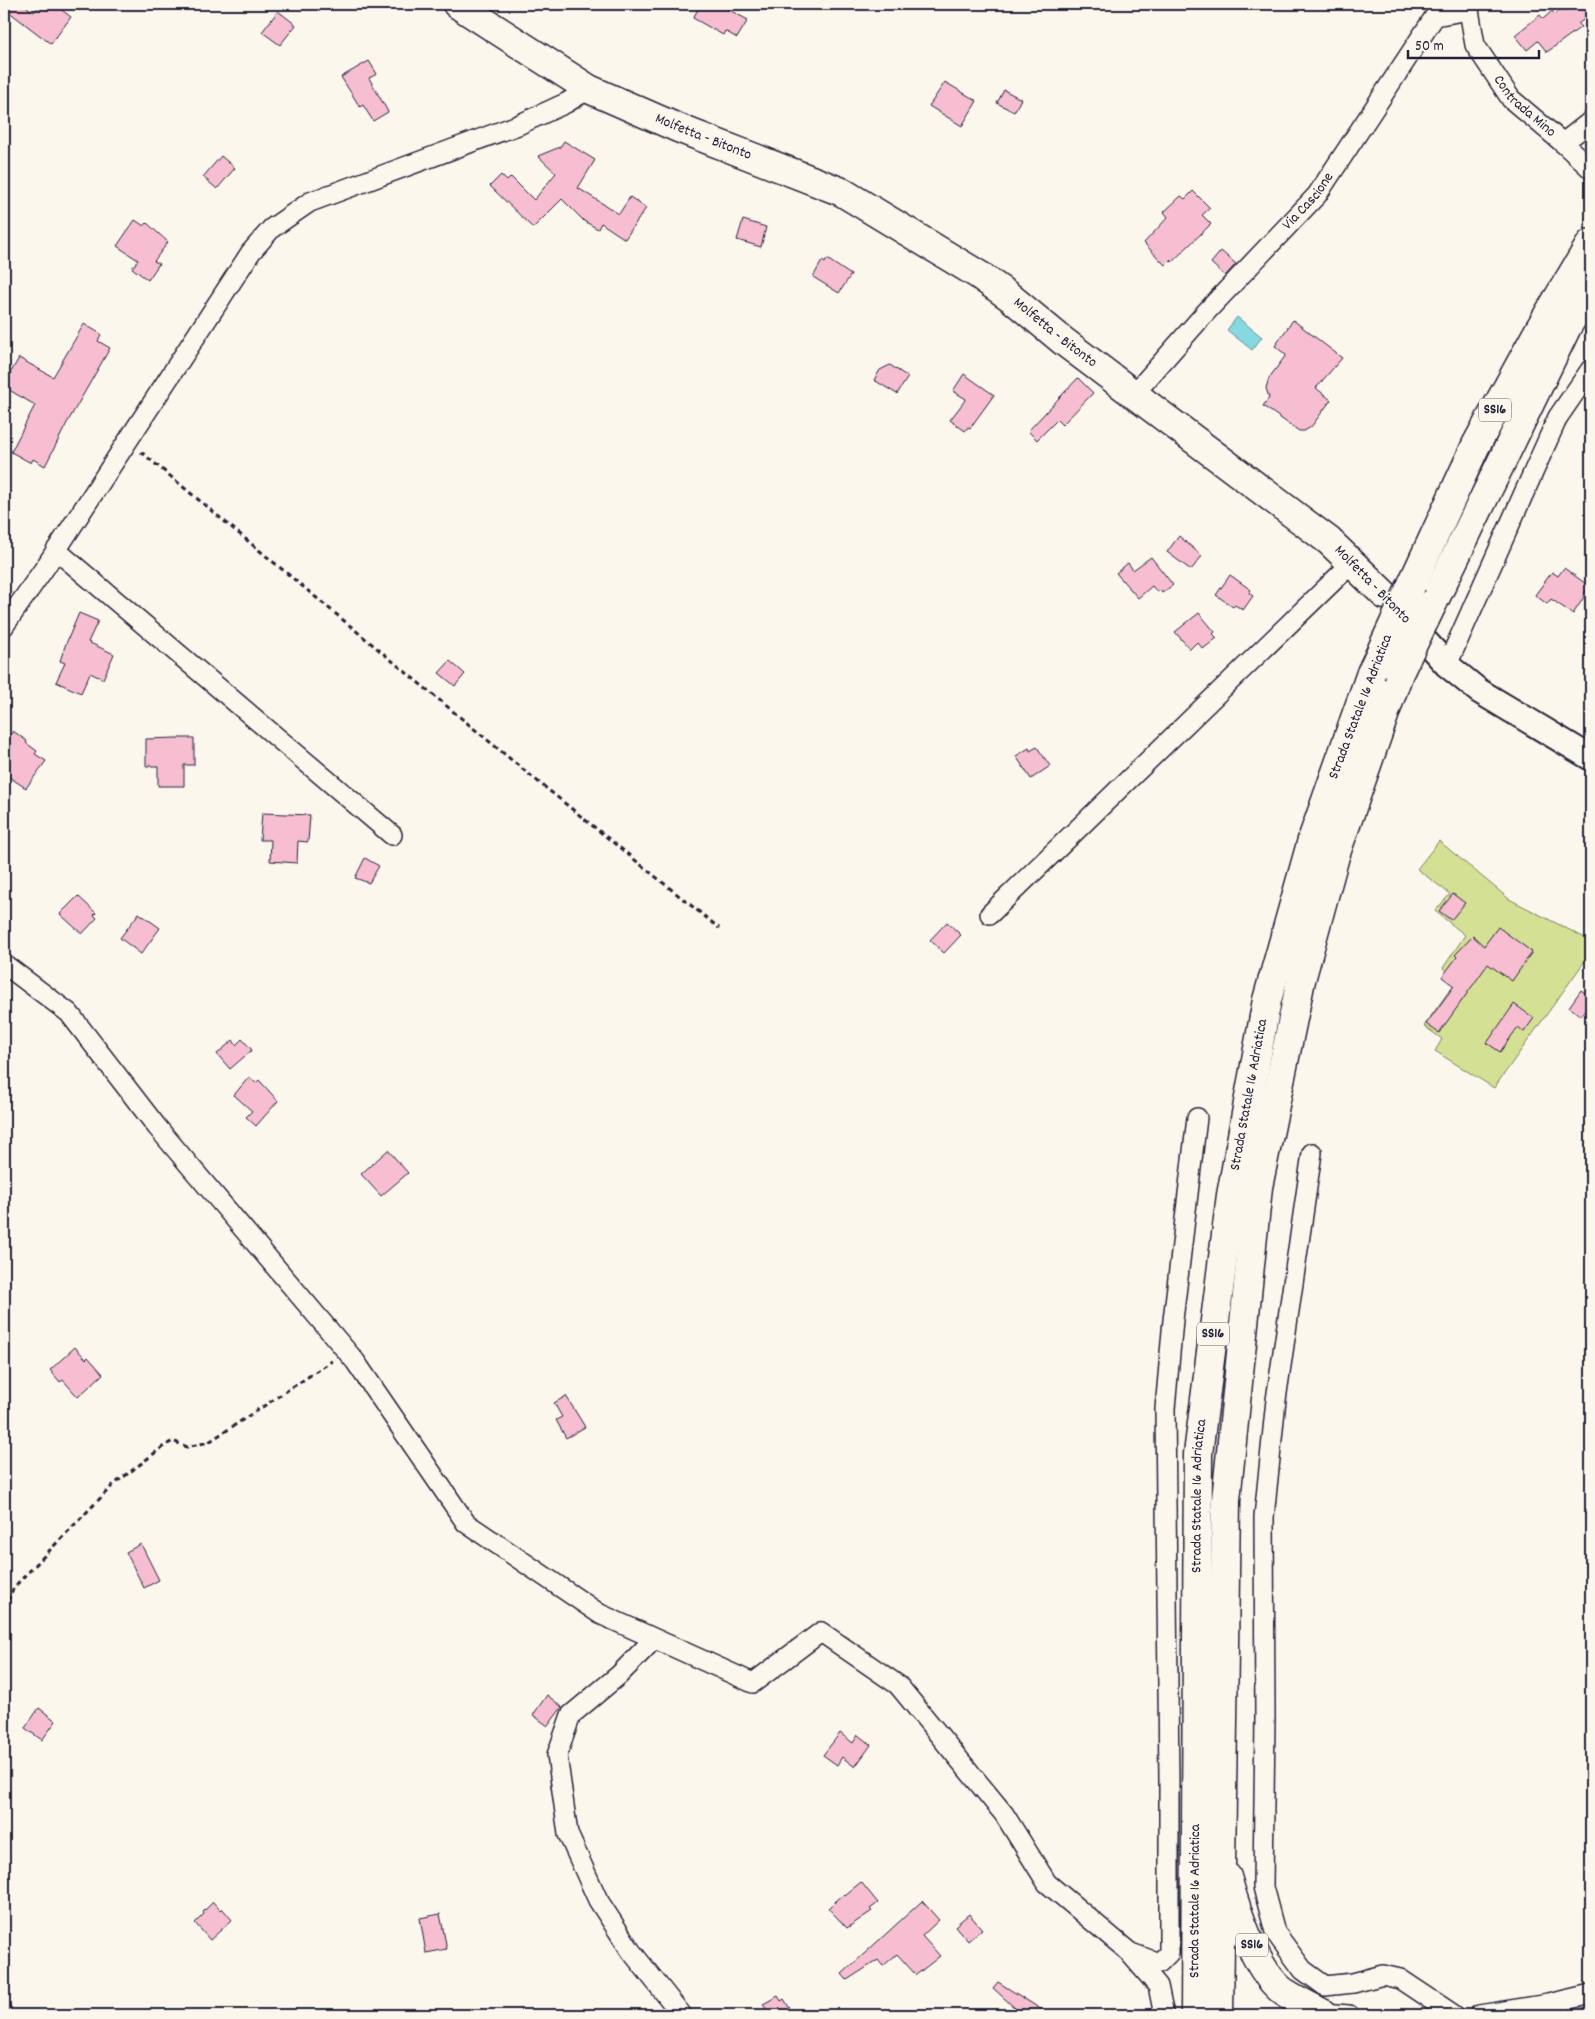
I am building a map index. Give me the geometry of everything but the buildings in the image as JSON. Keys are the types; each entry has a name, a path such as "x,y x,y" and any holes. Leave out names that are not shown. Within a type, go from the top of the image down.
{"main road":[{"name":"Molfetta - Bitonto","path":"458,4 589,89 678,128 842,192 979,274 1063,341 1321,535 1353,562 1385,595"},
{"name":"Strada Statale 16 Adriatica","path":"1195,2015 1198,1454 1230,1204 1267,1000 1312,840 1371,673 1476,445 1540,328 1591,243"},
{"name":"Strada Statale 16 Adriatica","path":"1219,2015 1226,1500 1258,1187 1307,961 1335,856 1399,674 1567,327 1591,287"},
{"name":"SS16","path":"1220,1850 1232,1896 1256,1956 1264,1970 1284,1992 1317,2014"}],"street":[{"name":"Contrada Mino","path":"1469,7 1475,45 1511,99 1591,169"},
{"name":"Via Cascione","path":"1134,394 1206,311 1317,195 1435,16 1469,7"},
{"path":"4,626 56,550 251,252 272,228 310,202 518,125 566,103 589,89"},
{"path":"1563,143 1591,121"},
{"path":"1447,665 1558,417 1591,369"},
{"path":"56,550 392,835"},
{"path":"990,914 1353,562"},
{"name":"Molfetta - Bitonto","path":"1385,595 1447,665 1479,690 1591,758"},
{"path":"4,964 68,1013 157,1127 347,1351 466,1523 600,1614 753,1683 821,1632 898,1685 1004,1814 1047,1883 1128,1952 1158,1986 1164,2015"},
{"path":"1128,1952 1159,1963 1169,1954 1165,1409 1172,1320 1197,1118"},
{"path":"1312,1153 1276,1400 1264,1517 1265,1717 1263,1887 1275,1932 1303,1970 1325,1986 1353,1983 1383,1975 1400,1979 1454,2015"},
{"path":"654,1639 619,1675 571,1715 557,1755 568,1834 598,1900 631,1951 682,2015"},
{"path":"1479,2015 1548,2004 1591,1994"},
{"path":"1317,2014 1349,2015"}],"path":[{"path":"128,440 520,767 720,928"},
{"path":"4,1608 14,1587 113,1485 164,1446 173,1440 187,1447 209,1442 347,1351"}],"green space":[{"path":"1439,841 1509,899 1591,941 1591,959 1587,958 1494,1088 1435,1051 1442,1039 1424,1026 1456,981 1443,968 1465,935 1435,911 1450,894 1417,869"}],"water":[{"path":"1237,317 1262,337 1252,350 1227,330"}]}
